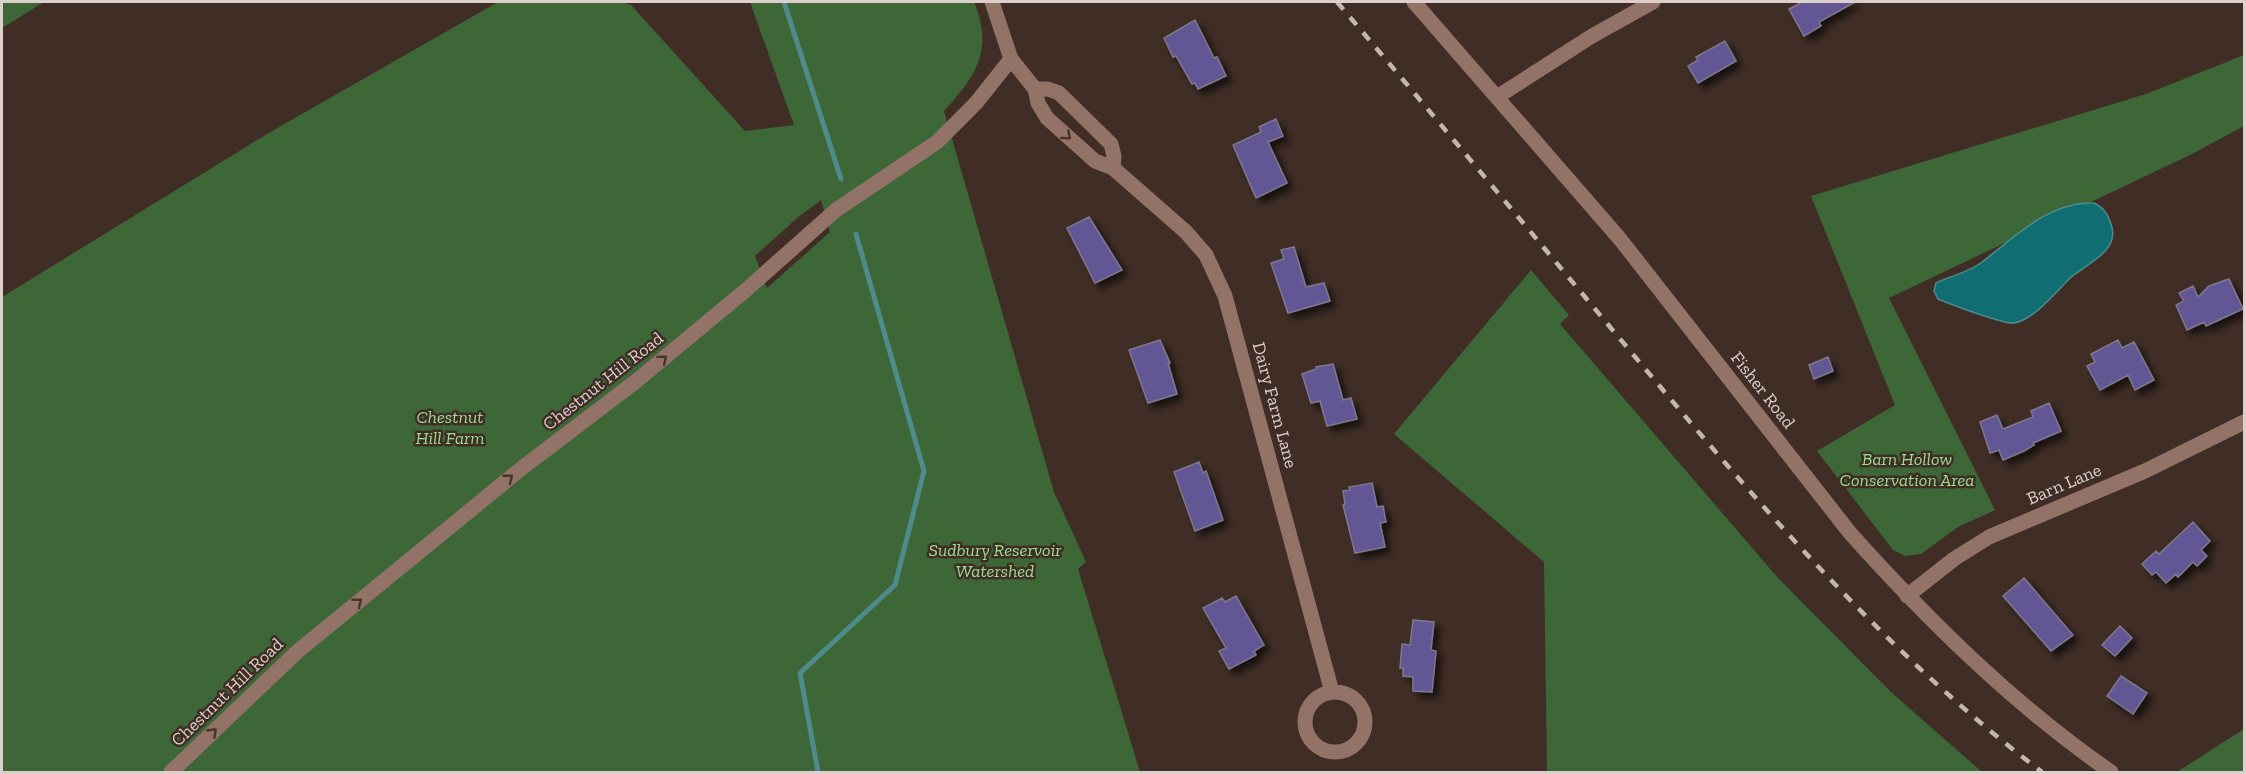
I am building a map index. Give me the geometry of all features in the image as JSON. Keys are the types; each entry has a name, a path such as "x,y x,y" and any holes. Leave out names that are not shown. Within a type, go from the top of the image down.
{"street":[{"path":"992,2 1011,59"},
{"name":"Fisher Road","path":"1414,2 1620,239 1850,533 1907,596 1994,680 2067,742 2111,772"},
{"path":"1497,97 1592,36 1653,2"},
{"name":"Dairy Farm Lane","path":"1011,59 1035,89 1038,103 1047,118 1095,161 1113,168 1186,232 1206,255 1225,296 1332,692"},
{"name":"Chestnut Hill Road","path":"171,772 298,651 522,468 635,382 746,290 836,210 937,142 976,103 1011,59"},
{"path":"1035,89 1048,89 1059,93 1111,144 1114,156 1113,168"},
{"name":"Barn Lane","path":"1907,596 1954,559 1989,537 2145,471 2244,422"},
{"path":"1332,692 1352,697 1360,704 1366,724 1357,743 1339,752 1320,749 1307,735 1305,725 1309,706 1323,694 1332,692"}],"green space":[{"path":"2,2 44,2 2,28"},
{"name":"Chestnut Hill Farm","path":"498,2 622,2 631,5 745,131 794,125 750,2 974,2 980,19 982,48 973,74 944,111 1054,492 1086,562 1078,569 1140,772 2,772 2,297 272,131","holes":["821,200 830,232 767,288 755,256 797,218"]},
{"name":"Barn Hollow Conservation Area","path":"2244,55 2244,126 2192,154 1889,298 1995,510 1958,527 1921,554 1905,556 1893,550 1817,451 1895,405 1811,196 2146,94"},
{"path":"1531,270 1569,315 1560,324 1778,578 1891,692 1982,772 1547,772 1544,562 1394,434"},
{"path":"2244,729 2244,772 2177,772 2236,734"}],"water":[{"path":"2094,203 2103,209 2111,224 2113,233 2107,249 2101,256 2070,278 2044,305 2028,317 2013,323 2007,322 1938,299 1934,291 1936,283 1977,266 2033,222 2062,208"}],"building":[{"path":"1802,2 1855,2 1819,22 1821,26 1804,36 1789,9"},
{"path":"1195,20 1226,76 1198,89 1195,83 1192,84 1176,56 1173,57 1164,38"},
{"path":"1725,41 1736,61 1698,83 1688,66 1698,60 1696,57"},
{"path":"1276,119 1283,136 1268,142 1287,183 1256,198 1233,145 1261,132 1259,127"},
{"path":"1089,217 1122,270 1095,283 1067,228"},
{"path":"1294,247 1306,287 1324,283 1330,301 1288,313 1271,263 1284,259 1281,250"},
{"path":"2229,279 2243,309 2206,326 2204,322 2187,330 2176,305 2184,301 2179,293 2193,286 2198,297 2209,286"},
{"path":"1160,340 1170,363 1168,363 1177,394 1148,403 1129,350"},
{"path":"2118,340 2122,348 2134,342 2154,380 2135,390 2128,375 2100,390 2087,366 2095,362 2091,354"},
{"path":"1828,357 1833,371 1814,379 1809,365"},
{"path":"1333,364 1343,400 1351,398 1357,419 1327,426 1320,401 1311,403 1302,374 1316,367"},
{"path":"2049,403 2061,431 2003,460 1999,450 1990,453 1980,422 1997,415 2003,429 2033,417 2031,411"},
{"path":"1199,462 1203,473 1206,471 1223,520 1195,531 1174,472"},
{"path":"1372,483 1377,507 1383,506 1386,522 1380,523 1385,547 1355,553 1343,505 1345,504 1343,491 1350,490 1349,487"},
{"path":"2193,522 2210,541 2201,550 2207,556 2197,566 2193,562 2178,577 2176,574 2166,583 2156,572 2152,575 2142,564 2156,551 2159,554"},
{"path":"2024,578 2073,635 2051,651 2003,596"},
{"path":"1236,596 1264,645 1254,651 1256,655 1229,669 1219,651 1226,648 1203,608 1222,598 1225,602"},
{"path":"1413,620 1434,622 1431,650 1436,651 1432,692 1413,691 1413,677 1403,676 1403,668 1400,668 1402,644 1410,645"},
{"path":"2120,626 2132,638 2115,656 2102,645"},
{"path":"2121,676 2147,693 2133,714 2107,696"}],"waterway":[{"path":"784,2 841,179"},
{"path":"818,772 800,673 895,585 924,471 856,234"}],"railway":[{"path":"1337,2 1678,408 1825,574 1930,678 2042,772"}],"park label":[{"name":"Sudbury Reservoir Watershed","path":"995,560"}]}
